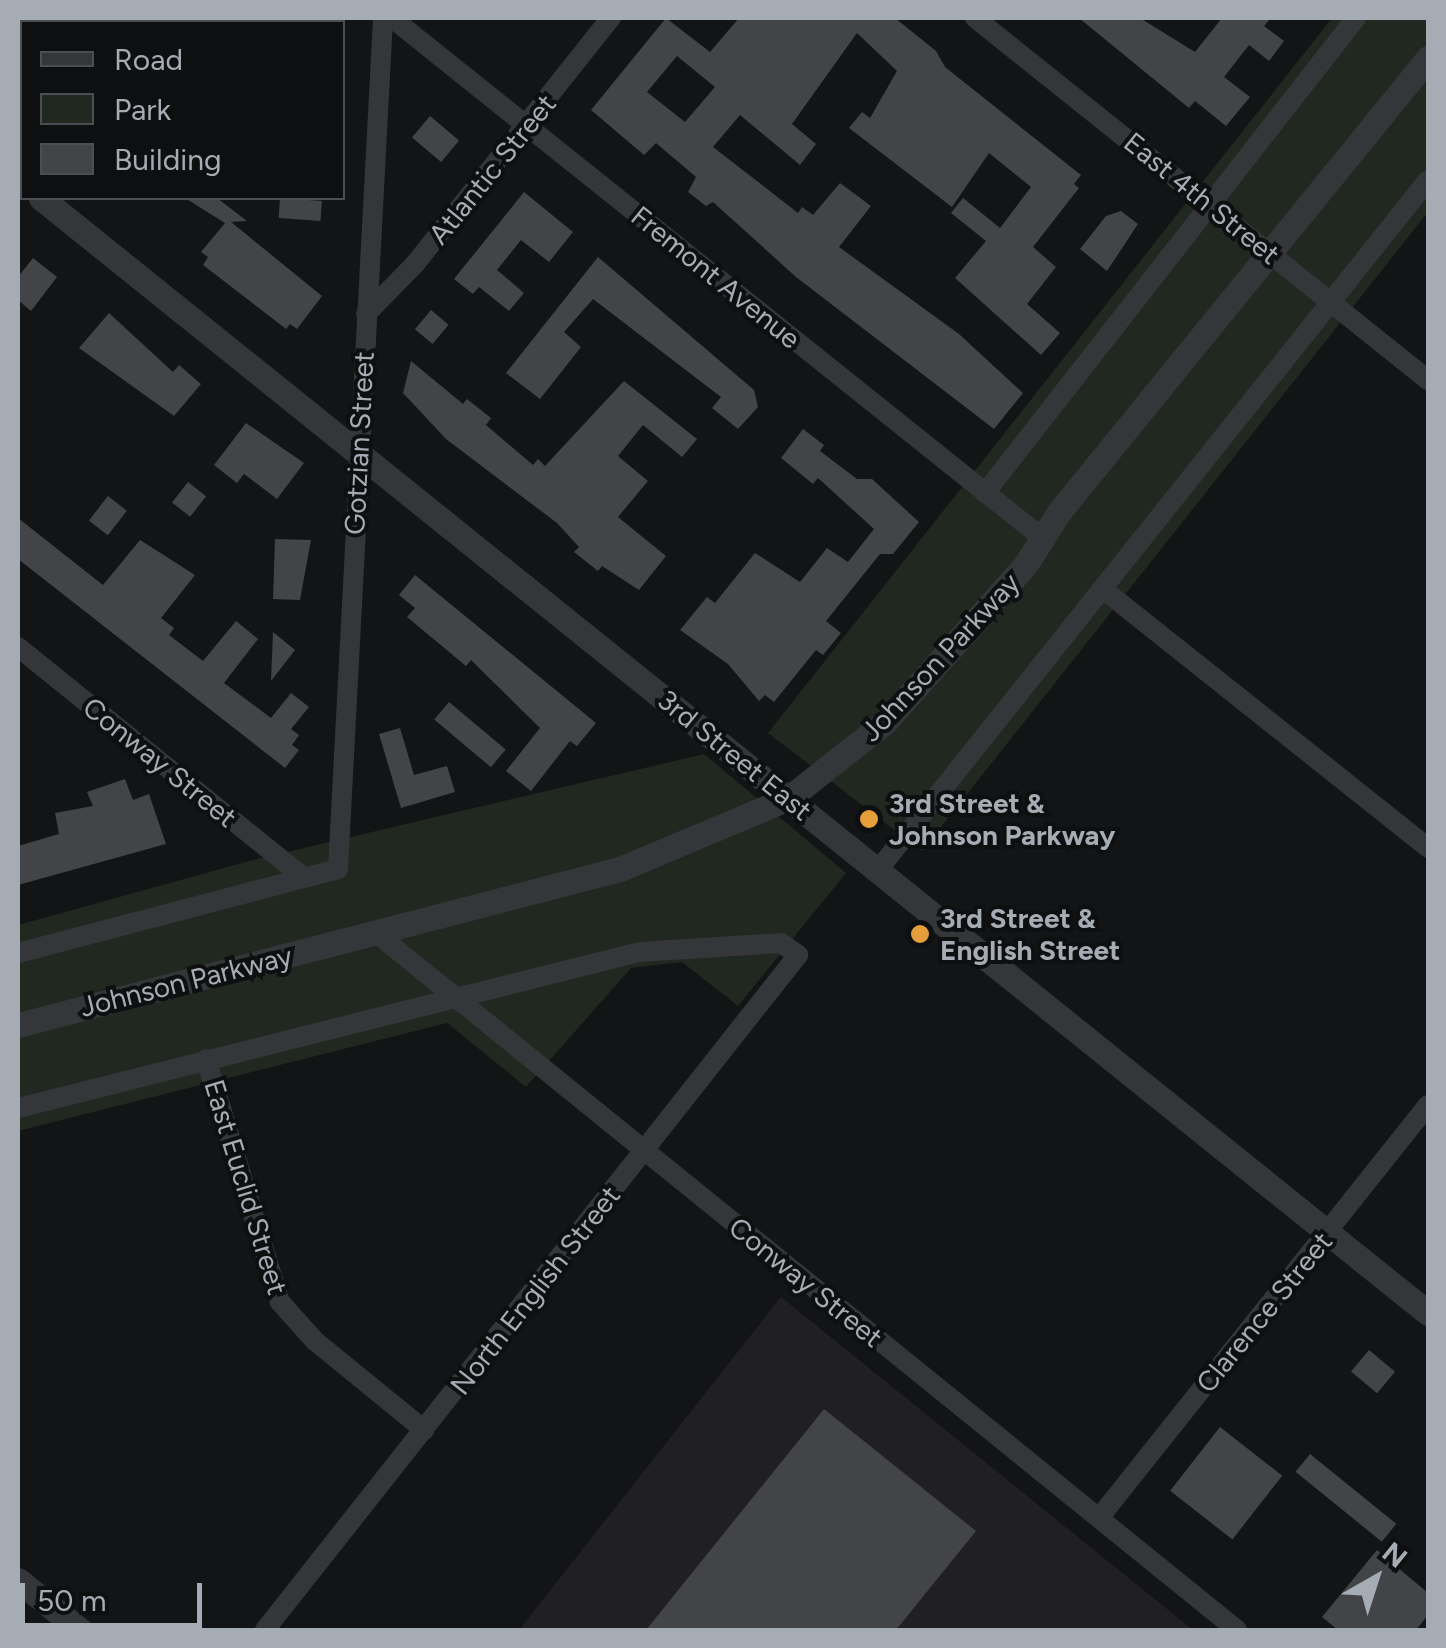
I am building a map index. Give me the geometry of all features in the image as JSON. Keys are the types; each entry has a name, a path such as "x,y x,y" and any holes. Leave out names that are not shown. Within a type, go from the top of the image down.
{"street":[{"name":"Gotzian Street","path":"303,877 338,869 383,18"},
{"name":"Fremont Avenue","path":"392,18 1040,536"},
{"name":"Atlantic Street","path":"366,314 415,264 612,18"},
{"name":"East 4th Street","path":"975,18 1428,380"},
{"path":"985,493 1356,18"},
{"name":"Johnson Parkway","path":"18,1025 620,869 789,798 886,721 1026,564 1040,536 1428,58"},
{"path":"878,870 1428,180"},
{"name":"3rd Street East","path":"44,200 1428,1313"},
{"path":"1104,590 1428,848"},
{"name":"Conway Street","path":"18,647 303,877"},
{"path":"18,954 303,877"},
{"name":"Conway Street","path":"376,933 1237,1630"},
{"name":"North English Street","path":"265,1630 795,964 792,948 724,942 639,952 457,1001"},
{"path":"18,1108 206,1059 457,1001"},
{"name":"East Euclid Street","path":"206,1059 280,1302 305,1332 424,1430"},
{"name":"Clarence Street","path":"1098,1518 1428,1105"},
{"path":"18,1580 80,1630"}],"shaded area":[{"path":"781,1297 1193,1630 519,1630"}],"green space":[{"path":"1332,18 1428,18 1428,212 922,851 768,733"},
{"path":"704,754 846,873 738,1006 682,962 631,968 526,1087 447,1023 18,1131 18,925 253,860"}],"building":[{"path":"666,18 710,52 739,18 895,18 936,51 945,67 1081,175 1074,184 1079,188 1033,247 1056,267 1027,304 1060,333 1041,355 955,278 986,241 951,213 963,198 1000,228 1031,187 989,153 952,207 849,128 862,112 870,118 897,71 857,33 792,124 816,144 800,165 740,115 713,147 798,213 802,207 813,215 840,183 871,206 839,247 959,334 1023,393 994,429 796,277 713,202 706,206 688,192 696,177 656,143 644,155 591,110","holes":["677,56 715,87 685,122 647,92"]},
{"path":"1079,18 1140,18 1195,52 1222,18 1271,18 1264,26 1284,41 1269,61 1249,45 1224,77 1250,97 1226,126 1195,101 1189,108"},
{"path":"430,116 459,140 441,162 412,137"},
{"path":"524,192 573,232 549,262 521,240 497,270 524,293 509,311 479,287 473,294 454,279"},
{"path":"188,200 220,200 247,221 231,222 322,296 297,329 290,324 286,329 203,265 208,257 201,252 225,223"},
{"path":"280,200 322,201 321,221 279,218"},
{"path":"1121,211 1138,224 1107,271 1080,249 1106,216"},
{"path":"598,257 754,390 758,407 738,429 712,408 721,397 593,299 564,332 581,347 540,399 506,373"},
{"path":"33,258 57,277 31,311 18,300 18,277"},
{"path":"431,310 449,325 433,344 415,329"},
{"path":"109,313 173,372 179,365 201,384 174,416 79,348"},
{"path":"411,361 463,404 467,399 491,418 486,425 533,465 538,459 545,466 624,381 697,439 682,457 643,425 618,456 648,481 618,517 666,556 639,590 602,566 598,571 574,552 579,547 557,523 446,439 403,393"},
{"path":"246,423 304,463 277,499 244,474 237,483 214,465"},
{"path":"803,429 824,445 820,451 857,479 872,479 919,522 893,554 880,554 826,621 841,633 823,655 816,650 774,702 765,695 759,701 728,664 680,630 707,597 715,603 755,553 800,582 827,548 848,562 874,529 818,478 813,484 781,458"},
{"path":"188,482 206,496 190,517 172,502"},
{"path":"108,496 127,511 108,535 89,520"},
{"path":"18,518 103,585 140,540 195,575 161,618 174,628 169,635 203,661 236,621 258,639 224,683 271,718 291,693 309,707 291,729 299,735 292,745 299,750 285,768 18,559"},
{"path":"275,539 311,540 300,600 273,599"},
{"path":"415,575 596,723 577,746 570,741 531,791 506,771 540,728 471,660 466,666 407,617 415,608 399,595"},
{"path":"273,632 295,650 271,681"},
{"path":"449,702 506,750 491,767 434,720"},
{"path":"400,728 414,775 447,766 455,792 401,808 379,734"},
{"path":"125,779 133,800 149,794 166,844 18,885 18,846 59,834 55,813 93,806 87,792"},
{"path":"1369,1350 1395,1372 1377,1393 1351,1371"},
{"path":"824,1409 976,1531 896,1630 646,1630"},
{"path":"1220,1427 1282,1476 1232,1539 1170,1491"},
{"path":"1310,1454 1396,1524 1382,1542 1296,1472"},
{"path":"1377,1550 1428,1593 1428,1615 1416,1630 1338,1630 1322,1617"}],"place":[{"name":"3rd Street & Johnson Parkway","path":"869,819"},
{"name":"3rd Street & English Street","path":"920,934"}]}
